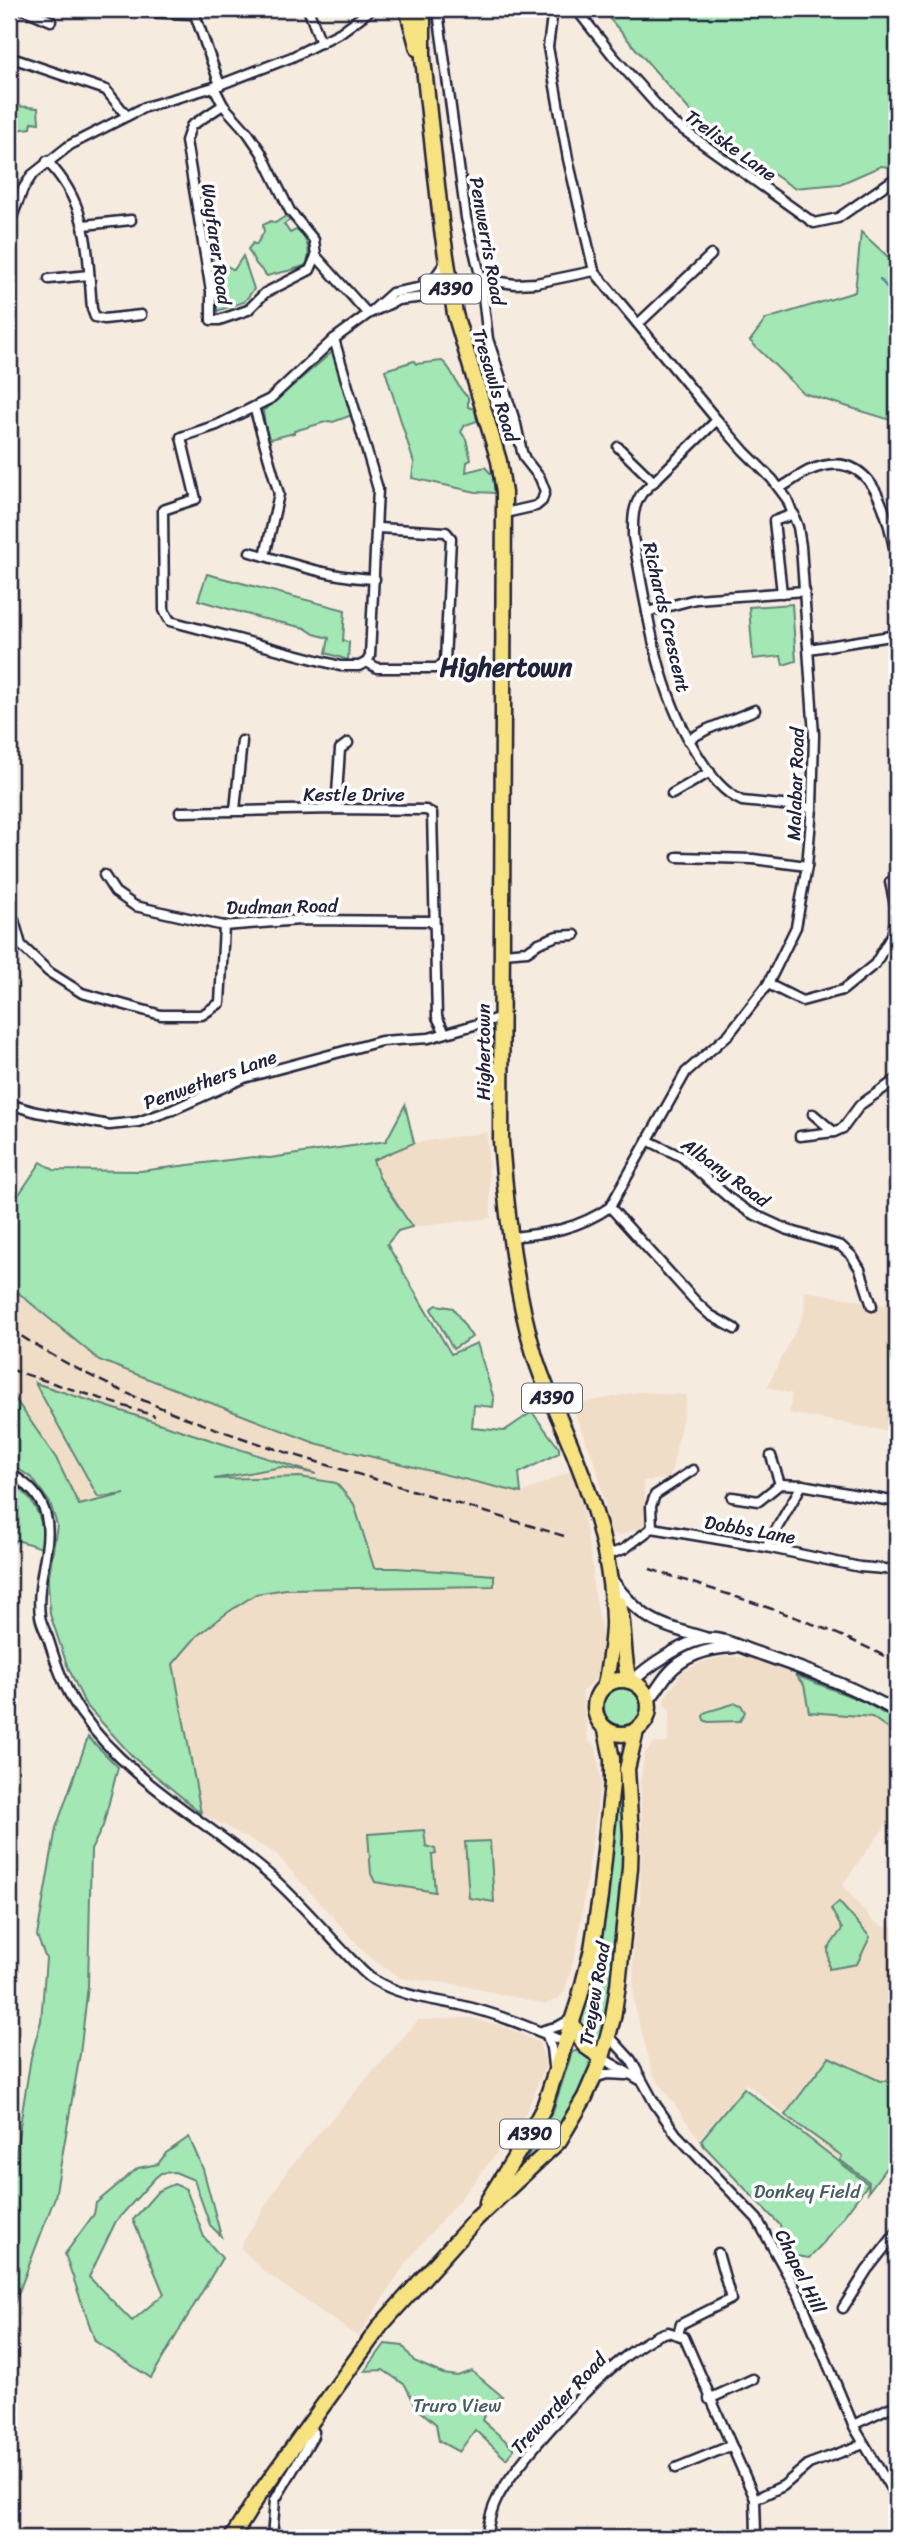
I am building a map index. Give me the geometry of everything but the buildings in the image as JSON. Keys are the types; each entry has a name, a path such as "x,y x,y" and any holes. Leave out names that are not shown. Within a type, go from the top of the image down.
{"highway":[{"name":"Tresawls Road","path":"407,9 423,60"},
{"name":"Tresawls Road","path":"425,9 422,23 423,60 451,288 462,343 499,461 505,513"},
{"name":"Highertown","path":"505,513 501,1141 521,1300 535,1358 587,1487 609,1576 623,1619 624,1661 630,1681"},
{"name":"Highertown","path":"605,1685 613,1630 609,1576"},
{"path":"612,1681 630,1681 642,1689 648,1701 646,1720 636,1731 619,1735 606,1730 598,1721 595,1710 597,1695 605,1685 612,1681"},
{"name":"Treyew Road","path":"477,2218 533,2130 574,2020 592,1949 609,1813 612,1768 606,1730"},
{"name":"Treyew Road","path":"232,2538 260,2493 381,2325 477,2218 559,2141 594,2078 609,2036 618,1985 630,1868 627,1769 636,1731"},
{"path":"574,2020 585,2046"},
{"path":"565,2042 585,2046 603,2058"}],"street":[{"path":"23,9 51,21"},
{"path":"138,9 159,12 193,10 223,105 261,152 290,211 313,240 316,256 368,314"},
{"path":"308,9 321,43"},
{"path":"9,225 23,189 32,175 70,145 145,107 217,86 292,57 341,32 372,9"},
{"path":"481,279 515,284 536,283 594,271 568,159 548,47 552,9"},
{"name":"Treliske Lane","path":"576,9 671,121 814,223 838,218 897,177"},
{"name":"Penwerris Road","path":"439,19 466,218 481,279 488,339 516,424 522,452 541,478 545,491 542,501 536,506 505,513"},
{"path":"9,57 106,90 127,116"},
{"name":"Wayfarer Road","path":"223,105 191,126 186,141 211,291 211,320 248,310 265,293 310,270 316,256"},
{"path":"47,161 69,188 84,225 95,317 141,315"},
{"path":"84,225 131,220"},
{"path":"638,324 711,255"},
{"path":"334,339 378,489 370,656 368,662 359,666 340,666 170,621 164,610 163,510 196,499 181,437 217,425 283,389 334,339 392,293 433,279 447,260"},
{"name":"Malabar Road","path":"594,271 717,420 780,488 794,514 801,546 813,715 812,808 807,866 796,927 768,984 729,1034 686,1072 610,1207"},
{"path":"49,279 89,275"},
{"path":"392,293 451,288"},
{"path":"368,314 398,300 451,288"},
{"path":"254,407 279,494 265,556"},
{"name":"Richards Crescent","path":"717,420 635,503 633,537 663,682 673,711 688,740 709,772 732,796 742,801 812,808"},
{"path":"618,447 654,482"},
{"path":"780,488 808,471 828,466 847,467 864,475 876,488 888,518 897,561"},
{"path":"782,593 774,521 794,514"},
{"path":"368,662 377,668 438,668 445,661 451,538 446,532 378,528"},
{"path":"250,552 335,574 374,579"},
{"path":"647,612 696,599 805,592"},
{"path":"809,649 897,635"},
{"path":"688,740 755,710"},
{"path":"235,810 242,741"},
{"path":"336,809 341,749 348,743"},
{"path":"672,794 709,772"},
{"name":"Kestle Drive","path":"180,812 336,809 426,810 432,813 438,1017 445,1033"},
{"path":"677,857 753,859 807,866"},
{"name":"Dudman Road","path":"104,874 115,892 135,906 224,926 300,920 434,921"},
{"path":"768,984 802,1001 843,990 875,964 892,935 897,914 890,882"},
{"path":"14,920 21,945 50,972 82,993 161,1015 202,1015 220,1003 224,926"},
{"path":"503,953 527,951 557,936 575,935"},
{"name":"Penwethers Lane","path":"9,1104 36,1112 109,1125 138,1122 244,1078 381,1041 429,1038 502,1017"},
{"path":"800,1136 834,1132 843,1128 860,1105 897,1079"},
{"path":"813,1114 834,1132"},
{"name":"Albany Road","path":"647,1140 682,1157 749,1212 788,1230 841,1246 852,1256 860,1269 872,1306"},
{"path":"512,1237 567,1229 591,1220 610,1207 697,1303 710,1315 735,1329"},
{"path":"771,1456 780,1484"},
{"path":"605,1556 624,1549 652,1528 651,1506 655,1495 693,1471"},
{"path":"9,1473 37,1498 48,1524 49,1542 39,1598 40,1619 56,1665 66,1690 83,1715 116,1752 142,1778 221,1835 275,1880 372,1979 402,1993 462,2006 543,2031 565,2042"},
{"path":"732,1497 759,1502 780,1484 802,1485 897,1502"},
{"path":"766,1547 802,1485"},
{"name":"Dobbs Lane","path":"652,1528 766,1547 860,1567 897,1570"},
{"path":"609,1576 626,1600 647,1617 670,1628 707,1639 726,1641 822,1675 897,1712"},
{"path":"630,1681 682,1647 707,1639"},
{"path":"648,1701 667,1674 688,1659 708,1650 741,1646"},
{"path":"543,2031 574,2020"},
{"path":"543,2031 552,2055 553,2080"},
{"name":"Chapel Hill","path":"609,2036 631,2060 676,2134 744,2203 768,2238 799,2295 853,2425 897,2499"},
{"path":"603,2058 642,2081"},
{"path":"594,2078 607,2074 629,2075"},
{"path":"843,2308 867,2270 897,2232"},
{"path":"718,2253 731,2299 681,2324 678,2334 684,2337 755,2499 756,2534 753,2538"},
{"name":"Treworder Road","path":"486,2538 492,2509 499,2495 564,2415 605,2373 635,2349 659,2334 678,2334"},
{"path":"709,2399 753,2379"},
{"path":"853,2425 897,2404"},
{"path":"272,2538 275,2500 313,2436 314,2432 308,2428"},
{"path":"755,2499 783,2486 809,2464 864,2444"},
{"path":"676,2468 730,2446"}],"shaded area":[{"path":"487,1132 491,1218 412,1227 379,1176 373,1160 414,1143"},
{"path":"9,1285 99,1360 315,1443 521,1493 573,1470 582,1505 604,1643 604,1655 594,1681 582,1692 588,1740 596,1746 601,1782 577,1947 565,1991 558,1999 545,2004 455,1984 401,1978 370,1958 275,1853 201,1813 173,1663 197,1636 256,1594 397,1568 374,1569 354,1504 336,1483 300,1477 191,1480 79,1505 56,1458 9,1390"},
{"path":"805,1291 897,1307 897,1433 789,1413 792,1394 767,1387 804,1314"},
{"path":"639,1392 687,1395 670,1479 643,1481 648,1524 619,1536 611,1533 596,1465 571,1405"},
{"path":"726,1656 751,1658 795,1675 804,1685 810,1712 872,1717 897,1735 897,1810 842,1885 874,1922 884,1927 897,1927 897,2080 879,2081 840,2160 746,2083 699,2139 653,2074 634,2004 633,1949 636,1905 640,1905 640,1784 644,1755 654,1743 667,1743 670,1710 664,1704 665,1698 682,1672 705,1661"},
{"path":"471,2018 505,2027 539,2042 546,2064 526,2113 477,2179 407,2261 358,2337 263,2271 240,2247 289,2168 418,2020"}],"green space":[{"path":"601,9 897,9 897,168 881,166 840,184 794,188 705,128"},
{"path":"9,91 15,92 17,106 38,108 39,123 32,122 31,128 17,130 15,136 9,136"},
{"path":"286,216 290,220 284,224 290,233 298,229 306,242 308,260 306,265 301,267 267,276 248,249 253,243 256,245 264,232 263,225 271,221 275,223"},
{"path":"861,232 897,265 897,422 803,393 750,341 766,319 855,292"},
{"path":"211,245 214,258 234,270 243,256 254,289 244,302 217,311 214,309 208,246"},
{"path":"331,353 336,353 355,414 267,440 263,411"},
{"path":"414,361 416,364 442,361 468,397 468,407 475,409 477,421 465,425 461,432 466,439 471,460 467,462 466,472 485,467 493,476 495,493 476,492 412,478 414,463 385,370"},
{"path":"207,574 345,610 343,641 349,642 348,660 326,653 329,638 305,628 198,600"},
{"path":"792,604 796,661 783,665 781,656 753,659 749,607"},
{"path":"405,1105 414,1143 373,1160 379,1177 412,1227 398,1231 387,1244 451,1354 477,1343 494,1399 493,1407 474,1405 472,1428 504,1431 532,1412 559,1448 559,1453 519,1473 521,1493 315,1443 99,1360 9,1285 9,1209 41,1162 54,1170 140,1171 253,1157 270,1158 386,1141"},
{"path":"437,1305 453,1308 472,1337 453,1349 431,1309"},
{"path":"35,1383 316,1474 282,1467 214,1479 300,1477 336,1483 354,1504 374,1568 494,1575 494,1586 286,1589 256,1594 197,1636 173,1664 201,1813 134,1758 85,1704 67,1665 50,1614 48,1582 57,1525 50,1503 32,1478 9,1463 9,1390 56,1458 79,1505 125,1494 98,1497"},
{"path":"9,1478 36,1508 42,1527 42,1548 16,1540 9,1549"},
{"path":"795,1675 865,1702 897,1722 897,1735 872,1717 809,1712 804,1685"},
{"path":"623,1688 636,1694 642,1707 636,1720 623,1726 610,1720 604,1707 610,1694"},
{"path":"736,1703 741,1705 745,1712 740,1721 704,1720 706,1712"},
{"path":"88,1737 118,1767 103,1826 91,1850 88,1986 80,2054 55,2197 9,2318 9,2194 31,2057 41,2021 46,1959 37,1936 56,1828"},
{"path":"618,1792 624,1792 625,1850 616,1968 602,2039 588,2042 580,2024"},
{"path":"424,1830 426,1846 435,1849 436,1854 432,1855 435,1892 375,1882 371,1874 368,1834"},
{"path":"490,1841 494,1902 469,1898 465,1842"},
{"path":"839,1902 870,1937 857,1964 829,1969 828,1949 842,1929 831,1909"},
{"path":"579,2050 597,2064 551,2142 527,2164 526,2159 553,2111 572,2052"},
{"path":"829,2057 880,2081 897,2080 897,2153 868,2192 869,2182 840,2160 842,2156 785,2115"},
{"name":"Donkey Field","path":"744,2088 868,2184 809,2258 796,2256 783,2243 780,2225 701,2140"},
{"path":"189,2137 203,2169 221,2236 210,2225 194,2180 175,2172 161,2173 116,2221 89,2277 132,2321 164,2294 133,2220 158,2191 174,2184 186,2189 204,2237 222,2258 151,2378 95,2341 65,2254 94,2214 96,2203 138,2168 158,2164 166,2153"},
{"name":"Truro View","path":"385,2344 403,2346 414,2361 443,2374 457,2376 472,2371 502,2396 490,2403 482,2420 514,2449 506,2459 475,2430 459,2452 439,2441 436,2424 417,2408 405,2385 383,2370 365,2371"}],"waterway":[{"path":"880,279 897,300"}],"railway":[{"path":"9,1328 88,1374 129,1394 213,1428 300,1457 567,1537"},
{"path":"9,1369 155,1416"},
{"path":"650,1569 807,1622 897,1663"}],"district":[{"name":"Highertown","path":"506,667"}]}
